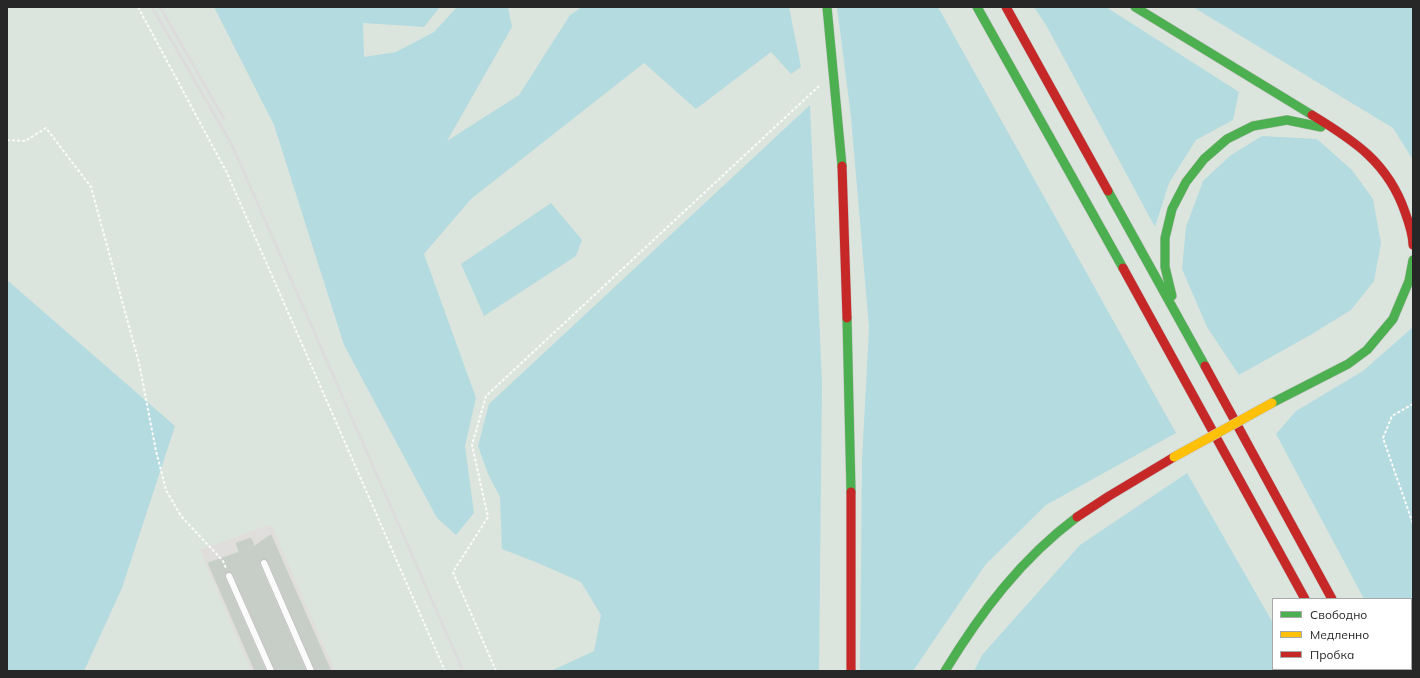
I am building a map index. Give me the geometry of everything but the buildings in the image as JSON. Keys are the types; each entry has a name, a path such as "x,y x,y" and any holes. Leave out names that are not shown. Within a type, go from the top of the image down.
{"main road":[{"path":"827,7 843,178 851,457 850,671"},
{"path":"978,7 1162,337 1304,598"},
{"path":"1006,7 1331,598"},
{"path":"1135,7 1359,145 1376,161 1389,177 1404,207 1413,245"},
{"path":"1187,334 1170,292 1163,268 1163,257 1170,214 1179,193 1193,172 1210,152 1222,142 1261,124 1282,120 1294,120 1343,134"},
{"path":"945,671 980,616 1001,588 1034,553 1075,519 1174,457 1272,403 1348,364 1367,350 1393,318 1409,282 1413,260"}],"lane":[{"path":"264,563 311,671"},
{"path":"230,576 271,671"}],"path":[{"path":"138,7 227,173 445,671"},
{"path":"496,671 453,572 488,517 472,445 486,396 833,72"},
{"path":"7,140 25,142 46,128 91,187 139,363 156,451 166,490 181,516 223,561 230,576"},
{"path":"1413,404 1392,416 1383,438 1413,524"}],"shaded area":[{"path":"214,7 440,7 424,27 363,23 364,57 396,52 434,32 457,7 508,7 512,27 447,141 519,95 570,15 582,7 789,7 801,67 791,74 771,52 696,109 644,63 471,199 424,254 476,398 465,446 474,513 456,535 437,518 344,345 274,125"},
{"path":"837,7 938,7 1176,433 1046,505 986,564 913,671 860,671 862,460 869,328 851,117"},
{"path":"1034,7 1106,7 1239,92 1233,120 1196,140 1169,183 1155,227 1046,25"},
{"path":"1193,7 1413,7 1413,160 1393,128"},
{"path":"810,105 822,383 819,671 551,671 594,651 601,615 581,582 502,549 500,497 488,474 478,446 489,404"},
{"path":"1262,136 1317,139 1352,170 1373,199 1381,243 1374,281 1351,310 1239,375 1207,327 1182,269 1186,227 1203,181 1231,155"},
{"path":"551,203 582,240 576,256 484,316 461,264"},
{"path":"7,280 175,426 122,588 84,671 7,671"},
{"path":"1413,327 1413,671 1402,670 1412,670 1412,598 1363,598 1276,434 1296,411 1363,371"},
{"path":"1187,473 1272,621 1272,670 1301,671 974,671 982,655 1080,545"},
{"path":"271,524 335,671 251,671 200,550"}],"railway":[{"path":"152,7 232,145 463,671"},
{"path":"160,7 224,119"}],"traffic: fast":[{"path":"827,7 842,166"},
{"path":"977,7 1123,268"},
{"path":"1135,7 1312,115"},
{"path":"1172,296 1165,267 1165,238 1172,209 1186,182 1204,159 1227,139 1253,126 1287,120 1321,127"},
{"path":"1108,191 1205,366"},
{"path":"1272,403 1348,364 1367,350 1393,319 1409,281 1413,260"},
{"path":"847,318 851,492"},
{"path":"945,671 988,607 1020,569 1038,550 1077,517"}],"traffic: jam":[{"path":"1006,7 1108,191"},
{"path":"1312,115 1356,144 1379,167 1398,195 1409,224 1413,245"},
{"path":"842,166 847,318"},
{"path":"1123,268 1304,598"},
{"path":"1205,366 1331,598"},
{"path":"1077,517 1174,457"},
{"path":"851,492 851,671"}],"traffic: slow":[{"path":"1174,457 1272,403"}]}
